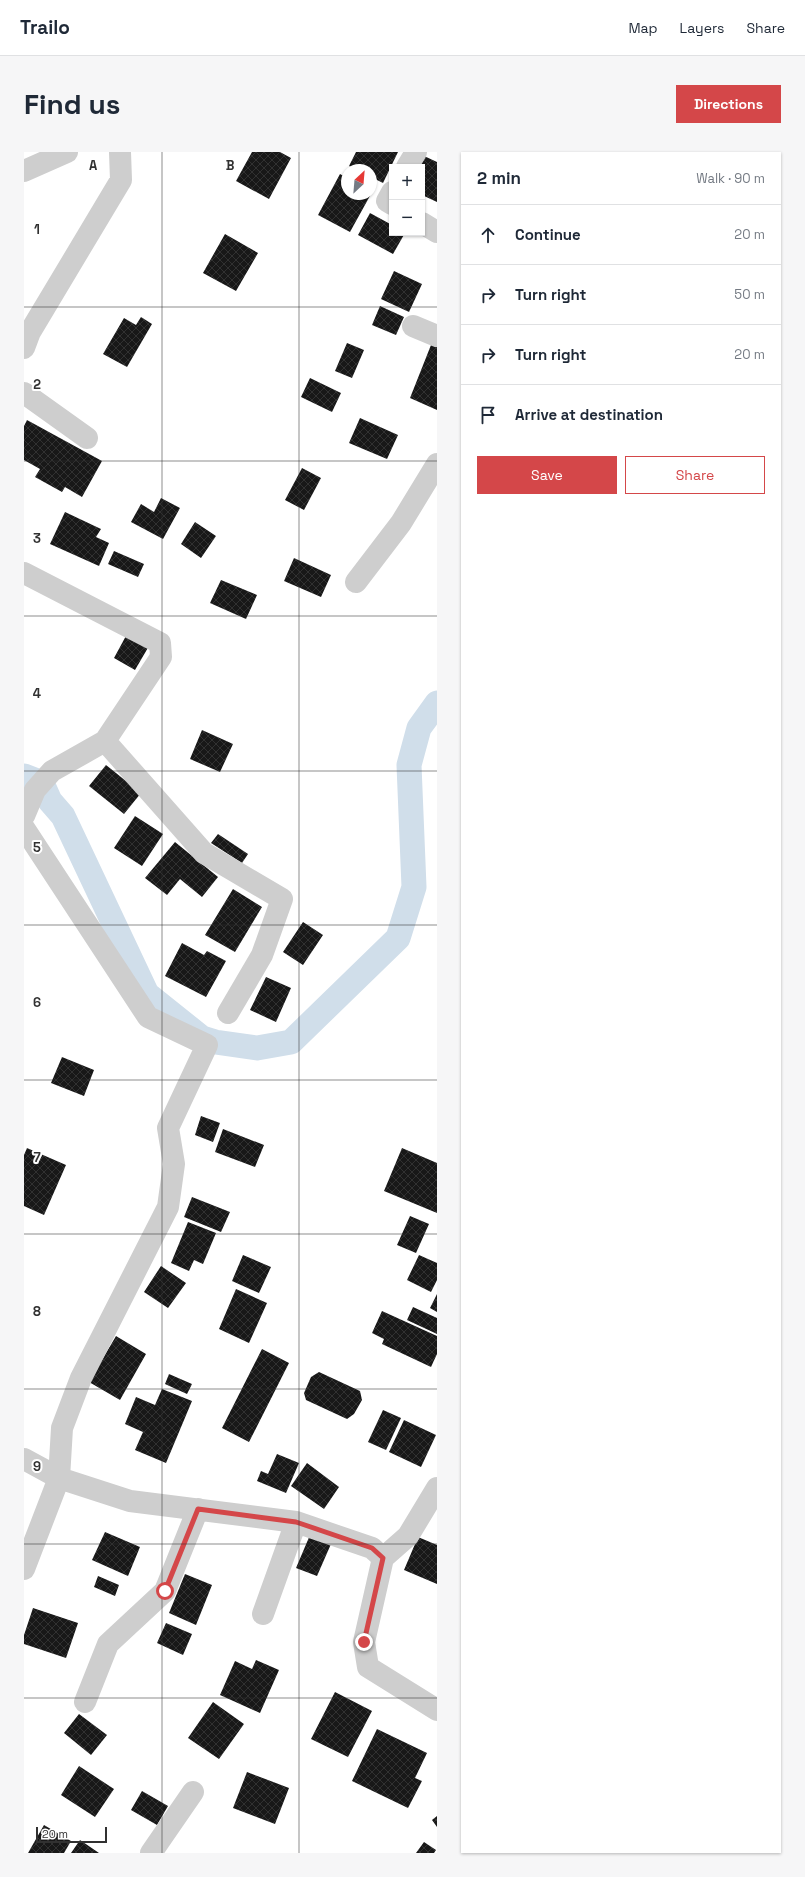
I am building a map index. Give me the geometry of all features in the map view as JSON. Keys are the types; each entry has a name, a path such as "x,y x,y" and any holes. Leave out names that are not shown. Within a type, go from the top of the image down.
{"street":[{"path":"24,171 67,152"},
{"path":"24,348 30,332 121,180 120,152"},
{"path":"409,164 416,152"},
{"path":"425,225 437,232"},
{"path":"413,326 437,336"},
{"path":"24,393 87,438"},
{"path":"356,582 401,523 437,464"},
{"path":"24,573 160,643 161,657 105,741 52,771 35,790 24,816"},
{"path":"105,741 204,853 282,899 262,955 228,1013"},
{"path":"24,828 148,1017 206,1045 168,1128 174,1164 168,1207 81,1378 62,1428 59,1478 24,1569"},
{"path":"24,1459 59,1478 130,1502 296,1522 372,1548 383,1558"},
{"path":"437,1488 408,1536 383,1558 364,1642 368,1667 437,1710"},
{"path":"86,1702 108,1644 165,1591 198,1509"},
{"path":"263,1614 296,1522"},
{"path":"151,1853 193,1792"}],"building":[{"path":"252,152 280,152 291,158 269,199 236,181"},
{"path":"356,152 398,152 392,164 389,164 389,171 383,183 377,180 377,164 350,164"},
{"path":"422,155 437,162 437,202 425,196 425,164 418,164"},
{"path":"340,174 341,200 368,200 350,232 318,215"},
{"path":"370,213 389,223 389,236 403,236 393,254 358,235"},
{"path":"225,234 258,253 236,291 203,273"},
{"path":"394,271 422,284 409,312 381,299"},
{"path":"380,306 404,317 396,335 372,325"},
{"path":"141,317 152,324 127,367 103,354 124,318 136,325"},
{"path":"347,343 364,350 352,378 335,371"},
{"path":"431,345 437,347 437,410 410,398"},
{"path":"310,378 341,393 332,412 301,397"},
{"path":"360,418 398,435 387,459 349,443"},
{"path":"27,420 102,461 82,497 65,487 62,492 35,477 40,469 24,460 24,426"},
{"path":"302,468 321,478 304,510 285,500"},
{"path":"161,498 180,508 163,539 131,522 141,504 154,512"},
{"path":"65,512 101,529 96,537 109,543 99,566 50,544"},
{"path":"195,522 216,536 201,558 181,544"},
{"path":"114,551 144,564 138,577 108,564"},
{"path":"294,558 331,575 321,597 284,581"},
{"path":"221,580 257,595 246,619 210,603"},
{"path":"127,634 149,646 135,670 114,658"},
{"path":"202,730 233,744 220,772 190,759"},
{"path":"106,765 141,793 124,814 89,786"},
{"path":"135,816 163,834 142,866 114,848"},
{"path":"218,834 248,854 242,863 211,843"},
{"path":"175,842 218,877 202,897 180,879 167,895 145,878"},
{"path":"233,889 262,907 235,952 205,935"},
{"path":"303,922 323,935 303,965 283,952"},
{"path":"182,943 204,955 207,951 226,961 206,997 165,976"},
{"path":"266,977 291,988 276,1022 250,1010"},
{"path":"62,1057 94,1070 84,1096 51,1083"},
{"path":"201,1116 220,1123 213,1142 195,1135"},
{"path":"223,1129 264,1145 255,1167 215,1152"},
{"path":"27,1148 66,1165 44,1215 24,1206 24,1155"},
{"path":"402,1148 437,1163 437,1213 384,1191"},
{"path":"192,1197 230,1212 221,1232 184,1217"},
{"path":"410,1216 429,1224 416,1253 397,1245"},
{"path":"188,1222 216,1233 203,1264 194,1260 189,1271 171,1263"},
{"path":"243,1255 271,1267 259,1293 232,1281"},
{"path":"419,1255 437,1263 437,1280 431,1292 407,1280"},
{"path":"161,1266 186,1283 168,1308 144,1292"},
{"path":"236,1289 267,1303 249,1343 219,1329"},
{"path":"437,1294 437,1312 430,1308"},
{"path":"413,1307 437,1318 437,1334 407,1320"},
{"path":"382,1311 437,1336 437,1354 431,1367 382,1344 384,1339 372,1333"},
{"path":"116,1336 146,1354 120,1400 89,1382"},
{"path":"262,1349 289,1363 249,1442 222,1428"},
{"path":"319,1372 360,1391 362,1400 354,1414 347,1419 306,1400 304,1393 311,1377"},
{"path":"169,1374 192,1384 187,1394 165,1384"},
{"path":"162,1389 192,1401 166,1463 135,1450 143,1432 125,1424 136,1397 155,1405"},
{"path":"383,1410 401,1418 386,1450 368,1442"},
{"path":"404,1420 436,1435 421,1467 389,1452"},
{"path":"277,1454 299,1463 286,1493 257,1481 261,1471 268,1474"},
{"path":"307,1463 339,1487 324,1509 291,1486"},
{"path":"105,1532 140,1547 128,1576 92,1560"},
{"path":"310,1535 331,1544 317,1576 296,1568"},
{"path":"418,1537 437,1545 437,1584 404,1570"},
{"path":"185,1574 212,1585 196,1625 169,1613"},
{"path":"98,1576 119,1585 115,1596 94,1587"},
{"path":"33,1608 78,1623 66,1658 24,1644 24,1635"},
{"path":"166,1623 192,1634 183,1655 157,1643"},
{"path":"256,1660 279,1670 260,1713 220,1695 235,1661 252,1669"},
{"path":"335,1692 372,1711 348,1757 311,1739"},
{"path":"213,1702 244,1724 219,1759 188,1738"},
{"path":"79,1714 107,1735 91,1755 64,1733"},
{"path":"377,1729 427,1753 415,1778 422,1781 408,1808 352,1781"},
{"path":"79,1766 114,1789 95,1817 61,1795"},
{"path":"247,1772 289,1788 275,1824 233,1808"},
{"path":"142,1791 168,1806 157,1825 131,1810"},
{"path":"437,1816 437,1827 432,1820"},
{"path":"44,1825 71,1841 64,1853 28,1853"},
{"path":"80,1840 99,1853 71,1853"},
{"path":"424,1842 436,1850 434,1853 416,1853"}],"waterway":[{"path":"24,776 42,783 50,801 63,816 147,994 202,1038 215,1042 257,1048 291,1042 398,938 414,887 409,765 419,728 437,703"}],"route":[{"path":"165,1591 198,1509 296,1522 372,1548 383,1558 364,1642"}]}
